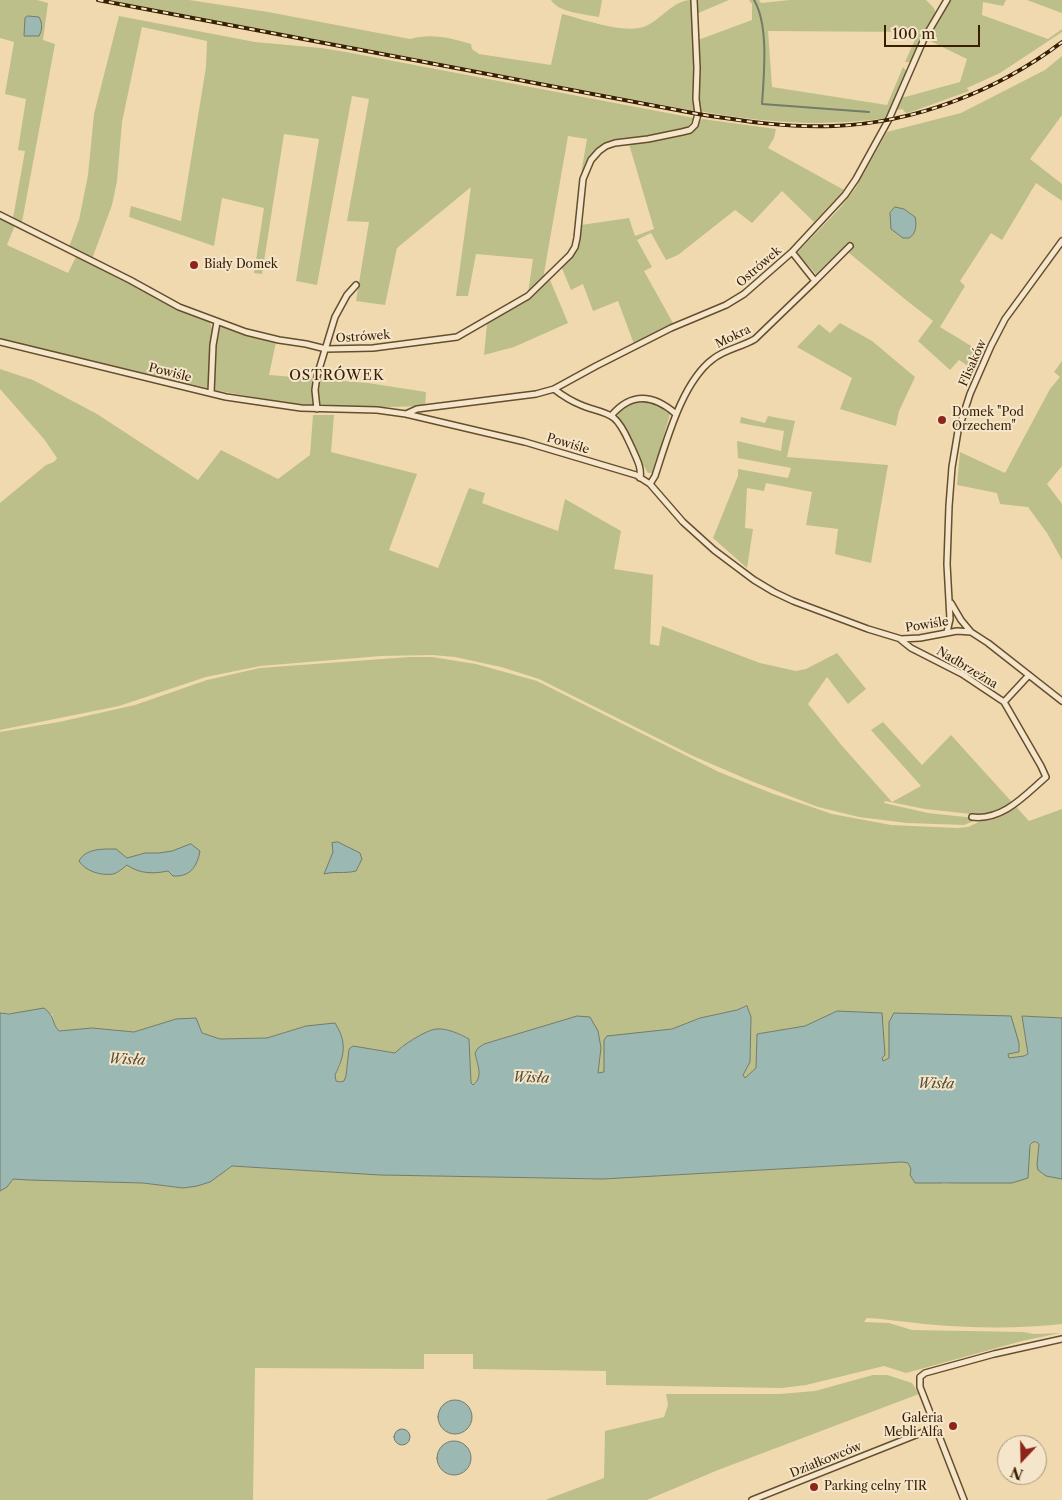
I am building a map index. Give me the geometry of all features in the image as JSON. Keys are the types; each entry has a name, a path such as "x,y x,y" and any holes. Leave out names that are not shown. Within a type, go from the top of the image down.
{"street":[{"name":"Ostrówek","path":"0,215 130,280 179,308 217,322 278,340 326,349 373,348 457,337 528,296 570,255 575,247 579,225 581,191 586,170 600,151 606,146 615,143 682,132 690,130 695,125 698,114 694,0"},
{"name":"Ostrówek","path":"406,414 417,409 536,394 554,389 671,328 726,305 744,294 792,252 845,195 856,179 889,119 924,39 947,0"},
{"name":"Flisaków","path":"947,632 950,620 947,564 949,506 952,467 958,431 970,394 1005,319 1017,300 1062,241"},
{"name":"Mokra","path":"650,484 655,476 676,414 697,375 706,364 714,357 755,339 850,246"},
{"path":"792,252 816,280"},
{"path":"318,409 315,382 340,306 356,285"},
{"path":"211,393 213,346 217,322"},
{"name":"Powiśle","path":"0,342 211,393 282,406 377,410 406,414 550,448 640,478 650,484 683,522 698,536 767,588 793,601 901,639 920,638 947,632 971,632"},
{"path":"554,389 564,397 581,406 610,416 620,424 641,469 640,478"},
{"path":"610,416 623,404 641,398 650,398 658,401 676,414"},
{"name":"Flisaków","path":"950,601 961,620 971,632"},
{"path":"971,632 988,643 1062,701"},
{"name":"Nadbrzeżna","path":"901,639 911,648 962,674 1004,702 1046,777 1003,812 991,816 972,817"},
{"path":"1004,702 1029,676"},
{"path":"964,1500 920,1387 920,1378 925,1373 994,1354 1062,1339"},
{"name":"Działkowców","path":"752,1500 936,1427"}],"green space":[{"path":"0,0 37,0 48,3 43,40 55,44 22,222 13,218 25,151 18,150 26,99 5,94 14,42 0,38"},
{"path":"106,0 189,0 268,12 410,39 426,36 448,38 471,44 472,49 479,54 551,65 562,14 616,27 637,28 652,23 673,6 692,0 695,111"},
{"path":"551,0 602,0 599,17 560,8"},
{"path":"695,0 729,0 696,14"},
{"path":"749,0 759,0 761,3 790,0 926,0 934,8 936,14 912,62 905,62 917,35 912,32 768,31 772,87 887,105 903,67 907,74 888,118 816,123 770,121 699,111 697,87 698,40 752,20 752,4"},
{"path":"950,0 1006,0 1003,6 983,2 982,15 1048,39 1062,29 1062,32 1000,73 967,88 969,91 911,112 906,113 902,109 896,110 902,96 905,97 960,82 967,59 928,40 933,27"},
{"path":"1027,0 1062,0 1062,13"},
{"path":"119,16 255,42 346,52 694,118 686,129 612,142 599,148 592,156 580,180 587,139 568,136 543,279 528,293 533,259 476,254 468,296 456,296 471,187 397,248 385,305 356,301 369,222 347,221 369,99 352,96 317,285 296,281 319,139 284,134 262,274 254,273 264,208 222,198 214,246 129,217 131,206 181,221 206,67 207,41 142,27 122,122 117,181 112,205 92,259 69,247 79,220 88,175 94,114"},
{"path":"1062,56 1062,115 1030,159 1062,184 1062,201 1036,183 1002,240 991,233 960,281 965,286 940,327 981,352 974,370 959,360 950,370 918,341 933,321 843,248 816,274 797,253 840,208 855,189 887,132 961,113 1045,70"},
{"path":"702,119 776,129 774,138 768,148 844,190 814,222 782,191 752,223 735,210 678,255 666,260 651,233 637,240 652,267 644,271 673,323 634,344 618,301 593,311 583,284 571,290 561,266 576,248 581,225 629,218 635,236 654,229 629,144 689,134"},
{"path":"0,217 15,225 7,245 68,273 76,257 134,284 174,308 209,321 213,330 208,388 0,340"},
{"path":"550,280 568,323 514,347 484,355 487,324 533,295"},
{"path":"840,323 872,341 915,377 899,411 896,426 840,409 852,378 797,347 819,324 830,333"},
{"path":"221,326 276,342 269,375 368,383 426,392 425,406 299,405 214,390 216,347 218,331"},
{"path":"1062,361 1062,466 1047,484 1062,504 1062,560 1047,533 1028,507 1000,504 997,493 957,485 960,452 1005,473 1050,389 1060,377 1054,372"},
{"path":"0,369 33,380 97,414 198,480 221,450 278,479 310,455 313,415 334,415 331,452 417,474 389,550 438,568 469,488 485,493 482,503 558,531 565,499 621,531 614,569 653,575 650,644 659,646 662,626 760,663 796,671 806,669 837,653 866,689 848,704 827,677 808,704 892,802 921,786 871,730 883,722 922,765 951,735 1029,821 1062,809 1062,1018 1022,1016 1028,1054 1009,1058 1008,1054 1019,1052 889,1022 889,1058 883,1061 837,1011 805,1026 757,1034 756,1068 745,1078 743,1075 750,1062 751,1017 747,1006 700,1018 672,1029 607,1037 604,1040 604,1073 598,1073 601,1048 517,1034 484,1044 478,1048 475,1053 479,1074 473,1085 471,1083 469,1039 445,1029 427,1032 395,1053 372,1049 349,1049 346,1076 344,1081 340,1082 336,1081 335,1075 341,1063 306,1026 267,1038 220,1039 202,1033 176,1019 134,1032 92,1028 59,1031 55,1027 52,1014 0,1013 0,732 59,722 135,705 207,680 260,668 409,657 432,657 476,664 537,681 719,772 771,793 832,814 891,825 957,828 968,827 983,820 980,815 925,809 885,801 884,803 928,813 975,818 976,820 964,825 907,823 859,817 818,807 693,756 539,679 501,667 455,657 432,655 381,656 260,666 206,677 119,706 0,730 0,503 57,458 44,439 0,389"},
{"path":"649,401 664,408 670,414 653,473 648,473 637,454 628,431 618,418 622,407 636,402"},
{"path":"768,416 795,421 787,457 888,465 871,563 835,554 838,529 806,525 812,492 766,483 764,491 747,488 745,528 753,529 747,568 713,538 738,476 738,469 788,478 791,468 738,458 737,441 781,451 784,431 740,423 741,417 765,423"},
{"path":"1033,1142 1039,1144 1038,1153 1046,1176 1062,1179 1062,1324 1028,1327 975,1327 867,1318 864,1322 889,1323 912,1330 1023,1332 1034,1334 1060,1333 1022,1341 906,1373 884,1366 806,1385 782,1388 606,1385 606,1371 473,1369 473,1354 424,1354 424,1369 255,1368 253,1500 0,1500 0,1191 7,1187 13,1179 143,1183 183,1188 226,1171 232,1166 380,1175 603,1179 902,1162 908,1163 911,1169 943,1184 969,1182 1012,1183 1028,1177 1029,1154"},
{"path":"873,1375 887,1375 912,1383 919,1394 718,1470 647,1500 545,1500 604,1478 605,1431 664,1417 668,1405 666,1394 780,1394 815,1391"}],"water":[{"path":"28,16 39,17 42,27 39,36 24,36 25,18"},
{"path":"895,207 904,209 915,217 915,229 909,238 903,238 891,229 890,213"},
{"path":"338,842 360,853 362,859 356,871 324,874 333,852 332,843"},
{"path":"191,844 200,851 197,862 192,870 179,876 173,876 168,871 157,873 142,872 127,865 115,873 103,874 85,868 79,861 90,851 95,850 116,849 127,858 145,853 172,851"},
{"name":"Wisła","path":"747,1006 751,1017 750,1062 743,1075 745,1078 756,1068 757,1034 805,1026 837,1011 882,1013 885,1055 882,1058 883,1061 889,1058 889,1022 894,1013 1011,1016 1019,1043 1019,1052 1008,1054 1009,1058 1028,1054 1022,1016 1062,1018 1062,1179 1046,1176 1038,1170 1039,1144 1033,1142 1030,1145 1028,1178 1012,1183 915,1183 910,1175 911,1169 908,1163 902,1162 603,1179 380,1175 232,1166 210,1182 183,1188 143,1183 13,1179 7,1187 0,1191 0,1013 9,1014 44,1008 52,1017 59,1031 92,1028 134,1032 176,1019 196,1018 202,1033 220,1039 267,1038 306,1026 335,1023 343,1043 343,1055 335,1075 336,1081 340,1082 344,1081 346,1076 349,1049 353,1046 395,1053 426,1032 445,1029 469,1039 471,1083 473,1085 479,1074 475,1053 484,1044 577,1016 590,1017 598,1031 601,1048 598,1073 604,1072 604,1040 607,1036 672,1029 700,1018"},
{"path":"455,1400 462,1401 467,1405 471,1410 471,1424 467,1429 462,1433 455,1434 448,1433 443,1429 439,1424 438,1417 439,1410 443,1405 448,1401"},
{"path":"399,1429 405,1429 410,1434 408,1443 399,1445 394,1440 394,1434"},
{"path":"454,1441 461,1442 466,1446 470,1451 470,1465 466,1470 461,1474 454,1475 447,1474 442,1470 438,1465 437,1458 438,1451 442,1446 447,1442"}],"waterway":[{"path":"754,0 759,10 764,36 762,104 869,112"}],"railway":[{"path":"98,0 698,114 800,126 864,124 925,111 983,89 1037,60 1062,42"}],"place":[{"name":"Biały Domek","path":"194,265"},
{"name":"Domek \"Pod Orzechem\"","path":"942,420"},
{"name":"Galeria Mebli Alfa","path":"953,1426"},
{"name":"Parking celny TIR","path":"814,1487"}],"district":[{"name":"OSTRÓWEK","path":"337,376"}]}
